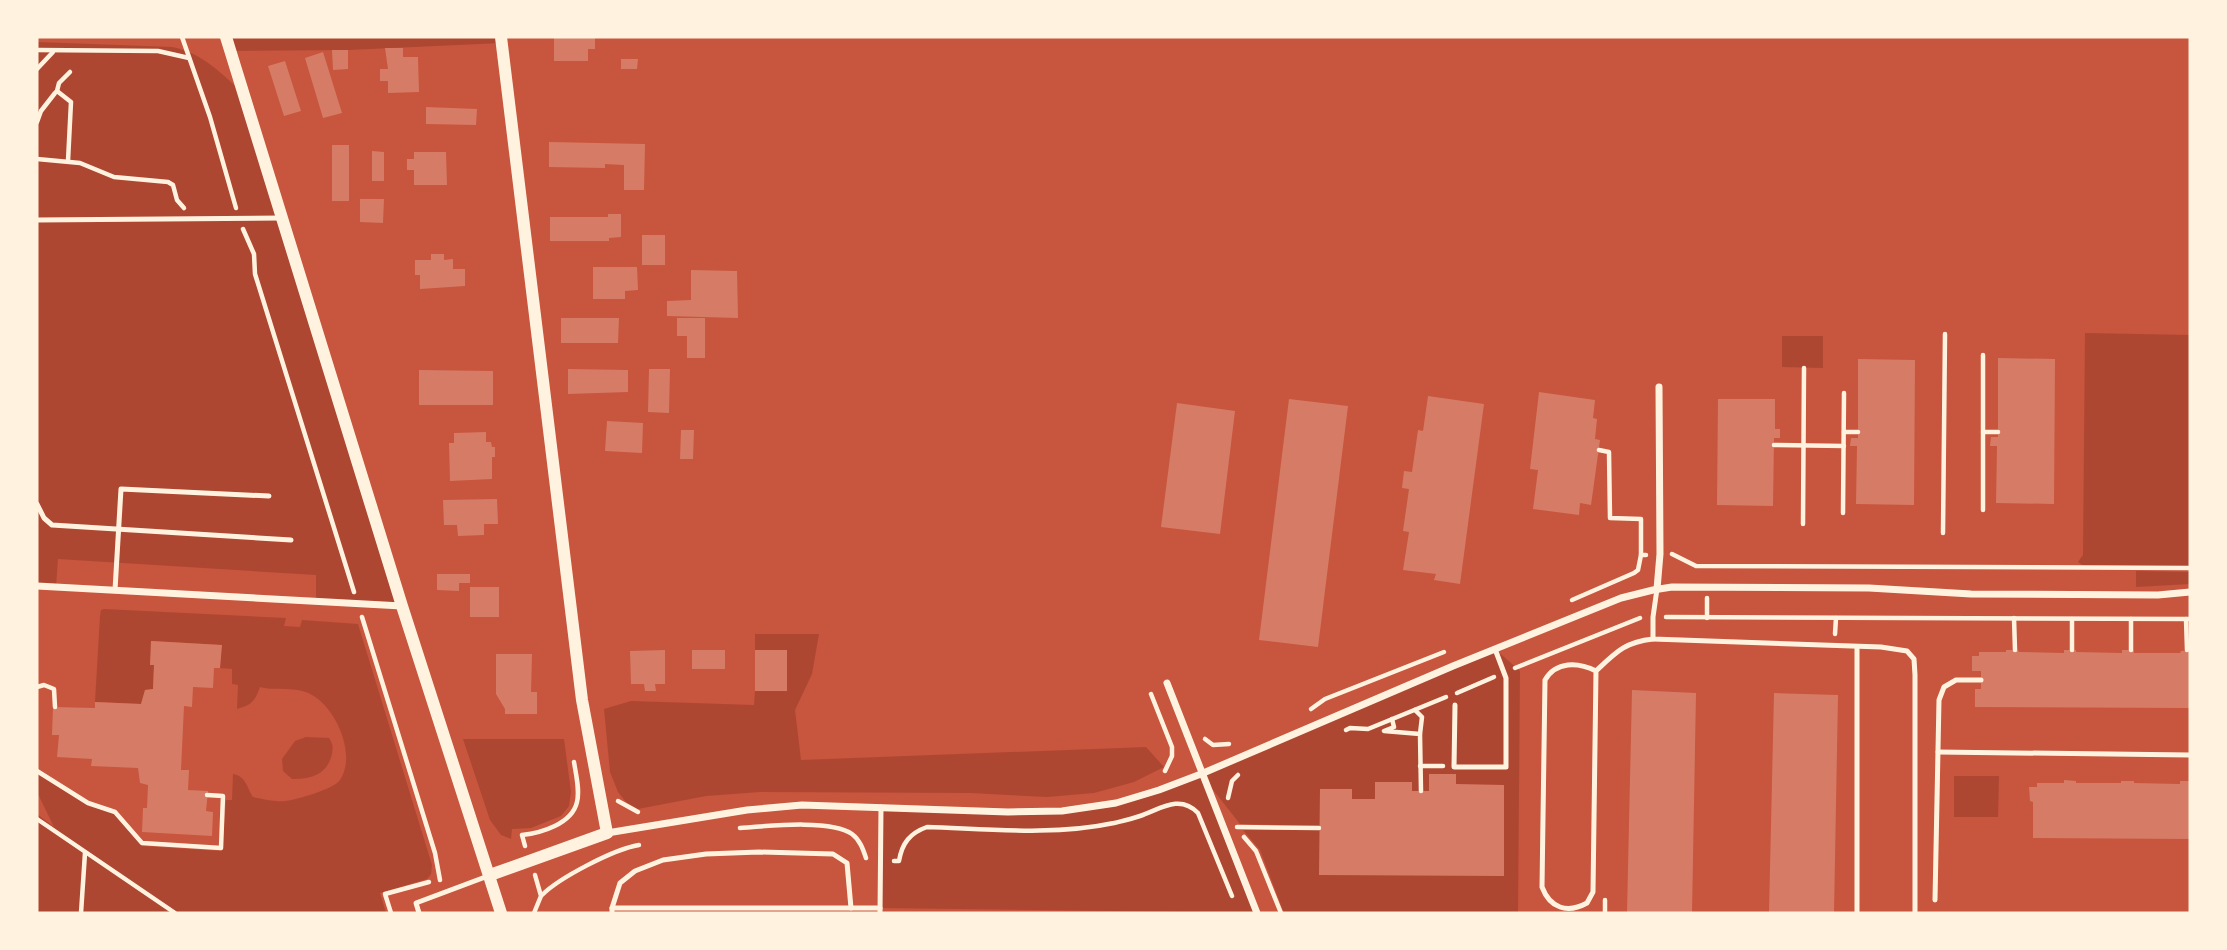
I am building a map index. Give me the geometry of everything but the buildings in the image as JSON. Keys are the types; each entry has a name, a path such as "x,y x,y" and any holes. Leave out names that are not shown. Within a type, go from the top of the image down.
{"street":[{"path":"226,37 402,606 501,913"},
{"path":"501,37 582,700 607,833"},
{"path":"1657,589 1660,554 1659,387"},
{"path":"37,586 402,606"},
{"path":"491,876 607,833 686,819 780,807 802,805 1008,812 1062,811 1116,803 1201,774 1621,598 1657,589 1869,588 1971,594 2158,595 2190,592"},
{"path":"1167,683 1257,913"}],"lane":[{"path":"37,220 282,218"},
{"path":"115,590 121,489 268,496"},
{"path":"37,504 44,518 52,525 291,540"},
{"path":"1654,639 1653,617 1657,589"},
{"path":"1596,671 1585,665 1560,666 1549,673 1545,680 1542,887 1553,905 1571,910 1587,903 1593,892 1596,671 1618,650 1634,641 1654,639 1857,646 1908,651 1914,659 1915,913"},
{"path":"1857,646 1857,913"},
{"path":"1455,705 1454,766 1506,767 1505,672 1495,649"},
{"path":"1936,900 1939,700 1944,687 1956,680 1981,680"},
{"path":"1938,752 2190,755"},
{"path":"851,908 848,863 833,854 759,852 706,854 663,860 635,871 620,883 612,911 851,908 880,911 881,807"},
{"path":"419,913 416,903 491,876"}],"path":[{"path":"182,37 239,218 254,254 255,264"},
{"path":"37,50 158,51 189,58"},
{"path":"37,69 54,52"},
{"path":"37,122 40,111 57,91 59,82 70,72"},
{"path":"57,91 71,102 68,161"},
{"path":"37,159 89,165 114,177 168,182 176,190 177,200 184,207 185,219"},
{"path":"1943,533 1945,334"},
{"path":"1983,355 1983,510"},
{"path":"1803,524 1804,368"},
{"path":"1843,513 1844,393"},
{"path":"1844,432 1858,432"},
{"path":"1983,432 1998,432"},
{"path":"1774,445 1844,446"},
{"path":"1599,450 1609,452 1610,518 1641,519 1641,555"},
{"path":"1338,733 1350,728 1368,729 1642,617 2188,619 2187,650"},
{"path":"2014,618 2015,650"},
{"path":"2072,619 2072,650"},
{"path":"2131,619 2131,650"},
{"path":"37,687 44,685 54,689 55,707"},
{"path":"1152,694 1172,747 1169,766 1162,775"},
{"path":"1415,710 1422,717 1421,791"},
{"path":"1392,719 1394,727 1384,730 1420,734"},
{"path":"522,835 556,825 569,817 574,810 578,794 574,760"},
{"path":"1420,766 1454,766"},
{"path":"37,771 88,803 116,812 142,843 220,848 223,796 207,795"},
{"path":"1228,804 1228,789 1232,781 1243,772"},
{"path":"614,797 622,805 647,813"},
{"path":"899,861 905,841 918,830 927,827 1018,830 1100,826 1177,803 1193,807 1198,813 1235,901"},
{"path":"37,819 175,913"},
{"path":"1233,819 1256,851 1281,913"},
{"path":"1237,827 1319,828"},
{"path":"80,913 85,852"},
{"path":"391,913 385,894 440,879"},
{"path":"1605,887 1605,913"}],"shaded area":[{"path":"226,37 501,37 502,43 348,50 231,51"},
{"path":"37,42 172,47 203,59 244,94 402,606 316,602 316,575 58,559 56,587 37,586"},
{"path":"2085,333 2190,335 2190,568 2086,568 2078,562 2083,555"},
{"path":"1782,336 1823,336 1823,368 1782,367"},
{"path":"2136,571 2190,572 2190,584 2136,587"},
{"path":"101,610 286,618 284,626 300,627 302,620 358,624 432,865 427,879 380,893 386,913 37,913 37,814 54,827 37,792 37,774 88,805 117,814 142,846 222,851 226,800 232,800 233,774 243,780 253,797 281,801 330,787 340,780 345,770 345,746 336,721 321,701 312,695 299,690 260,687 252,702 237,709 238,685 232,684 232,669 220,668 221,645 152,641 153,689 145,690 141,704 95,702 100,616"},
{"path":"755,634 819,634 812,674 795,710 801,760 1146,747 1164,767 1134,782 1094,793 1047,797 970,793 760,792 706,796 638,809 626,802 618,792 610,772 604,709 631,701 754,705 755,691 786,691 786,650 755,650"},
{"path":"1495,649 1520,671 1518,913 1284,913 1260,850 1243,830 1280,830 1278,825 1240,824 1203,777 1257,913 880,908 881,807 1008,812 1111,804 1159,790"},
{"path":"306,737 329,738 332,746 330,761 317,774 292,779 283,771 282,759 295,741"},
{"path":"463,739 564,739 571,792 569,806 561,816 531,828 512,829 511,839 501,835 490,820"},
{"path":"1954,776 1999,776 1998,817 1954,817"}]}
